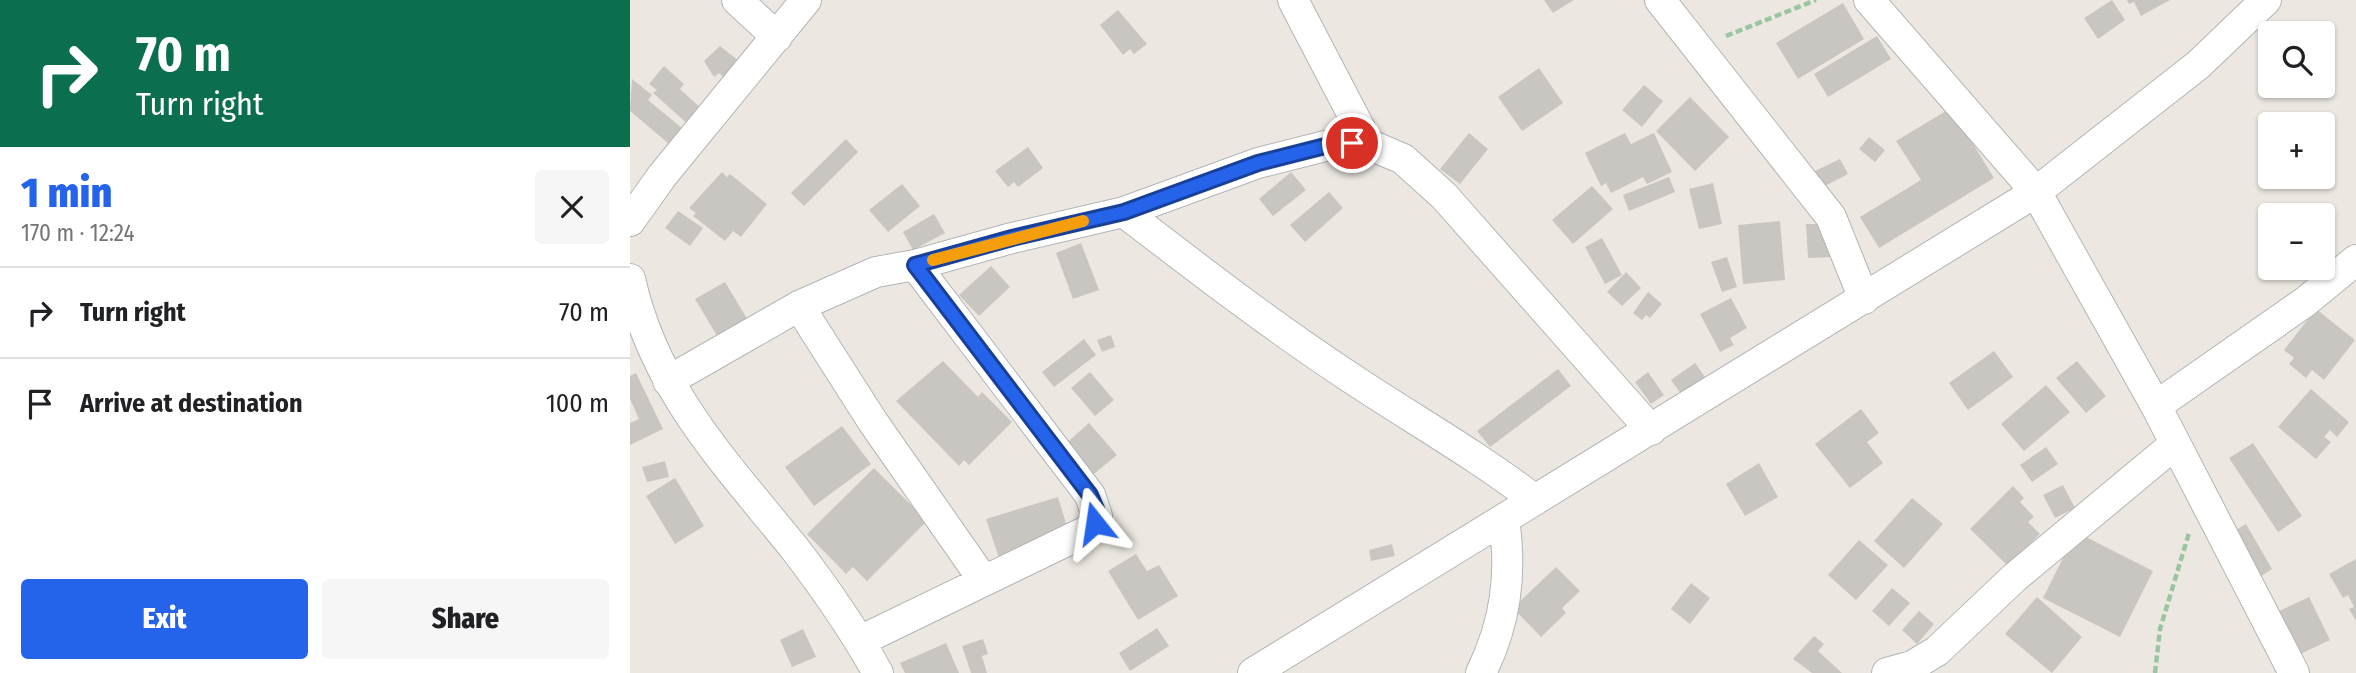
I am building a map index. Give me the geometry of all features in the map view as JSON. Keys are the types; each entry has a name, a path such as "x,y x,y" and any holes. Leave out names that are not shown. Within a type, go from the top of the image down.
{"street":[{"path":"737,0 777,37"},
{"path":"630,221 662,176 806,0"},
{"path":"1293,0 1368,144"},
{"path":"1660,0 1806,181 1831,217 1864,299"},
{"path":"1869,0 2036,192 2155,406 2294,673"},
{"path":"1253,673 2036,192 2199,65 2266,0"},
{"path":"668,381 799,306 876,272 915,265 1012,238 1124,212 1258,163 1337,143 1368,144 1403,159 1444,196 1651,430"},
{"path":"1124,212 1249,309 1349,377 1483,460 1535,500"},
{"path":"2155,406 2305,302 2356,260"},
{"path":"860,641 1089,530 1095,523 1096,509 1090,495 915,265"},
{"path":"630,279 642,328 668,381 722,463 796,551 860,641 878,673"},
{"path":"799,306 873,422 984,581"},
{"path":"1887,673 1912,666 1937,651 2014,578 2175,444"},
{"path":"1481,673 1490,654 1504,604 1510,559 1504,519"}],"path":[{"path":"1695,46 1753,27 1816,0"},
{"path":"2155,673 2160,629 2201,495"}],"building":[{"path":"1544,0 1574,0 1553,13"},
{"path":"2112,0 2125,20 2098,39 2084,18"},
{"path":"2127,0 2170,0 2141,16 2134,2 2129,4"},
{"path":"1843,3 1864,39 1798,79 1776,43"},
{"path":"1118,10 1147,44 1134,54 1130,49 1123,55 1100,25"},
{"path":"1877,36 1891,59 1828,97 1814,74"},
{"path":"720,46 744,65 727,81 719,73 714,77 704,61"},
{"path":"664,66 684,84 680,89 703,110 690,126 653,93 657,90 649,84"},
{"path":"1539,68 1563,103 1522,131 1498,97"},
{"path":"632,79 652,95 648,100 688,133 675,149 630,111"},
{"path":"1644,85 1663,101 1642,127 1622,110"},
{"path":"1690,97 1729,137 1695,171 1656,131"},
{"path":"1951,108 1994,178 1879,248 1860,217 1921,180 1896,141"},
{"path":"1469,133 1488,149 1460,184 1440,169"},
{"path":"1625,133 1631,144 1654,133 1672,172 1647,184 1643,177 1611,193 1606,183 1601,186 1585,153"},
{"path":"1869,137 1885,150 1875,162 1859,149"},
{"path":"846,139 858,152 804,206 791,193"},
{"path":"1028,147 1043,168 1018,187 1014,182 1008,187 995,171"},
{"path":"1840,159 1848,174 1823,187 1815,171"},
{"path":"722,172 727,177 730,174 767,204 741,237 733,231 725,241 693,216 696,213 689,208"},
{"path":"1291,172 1306,190 1273,216 1259,199"},
{"path":"1669,177 1675,192 1629,211 1623,195"},
{"path":"1713,183 1722,224 1699,229 1689,189"},
{"path":"902,184 920,206 888,232 869,210"},
{"path":"1592,186 1613,209 1573,244 1552,220"},
{"path":"1329,192 1343,208 1305,242 1290,225"},
{"path":"678,211 703,228 690,246 665,228"},
{"path":"934,214 945,233 913,250 903,232"},
{"path":"1780,221 1785,280 1743,284 1738,225"},
{"path":"1806,224 1832,224 1833,257 1808,258"},
{"path":"1602,238 1622,275 1605,284 1585,247"},
{"path":"1081,243 1099,290 1073,299 1056,253"},
{"path":"1727,257 1737,287 1722,292 1711,262"},
{"path":"991,266 1010,287 979,316 959,295"},
{"path":"1626,272 1641,288 1622,306 1607,292"},
{"path":"725,282 749,322 719,339 695,299"},
{"path":"1648,292 1662,304 1650,318 1646,315 1642,320 1633,313"},
{"path":"1731,298 1747,328 1730,338 1734,345 1720,352 1700,314"},
{"path":"2316,309 2355,340 2324,380 2312,370 2306,378 2289,364 2294,358 2284,350"},
{"path":"1111,335 1115,347 1102,352 1097,340"},
{"path":"1084,339 1096,355 1054,387 1042,372"},
{"path":"1994,351 2013,377 1968,410 1949,383"},
{"path":"943,361 978,397 982,392 1012,422 969,465 964,460 959,466 896,401"},
{"path":"2077,361 2106,396 2086,413 2056,378"},
{"path":"1695,363 1705,377 1681,394 1671,380"},
{"path":"1558,369 1571,386 1490,447 1477,431"},
{"path":"1090,372 1114,400 1095,416 1071,388"},
{"path":"1648,372 1664,395 1651,404 1635,382"},
{"path":"636,373 663,429 630,445 630,423 639,419 630,399 630,376"},
{"path":"2046,385 2070,412 2024,451 2001,424"},
{"path":"2311,389 2349,422 2337,437 2330,430 2324,437 2331,442 2316,459 2278,427"},
{"path":"1861,409 1879,433 1867,442 1883,463 1850,488 1815,444"},
{"path":"1089,423 1117,455 1089,478 1062,447"},
{"path":"842,426 871,464 814,506 785,467"},
{"path":"2253,443 2302,516 2278,532 2229,458"},
{"path":"2046,447 2058,464 2032,482 2020,465"},
{"path":"665,461 669,477 647,482 642,467"},
{"path":"1759,463 1778,497 1745,516 1726,484"},
{"path":"874,468 927,521 867,581 853,567 846,574 807,534"},
{"path":"675,478 704,526 675,544 646,496"},
{"path":"2063,485 2075,508 2055,518 2043,495"},
{"path":"2013,486 2024,498 2020,502 2034,517 2028,522 2040,534 2008,566 1970,529"},
{"path":"1058,497 1069,533 1000,561 986,519"},
{"path":"1912,498 1943,524 1904,568 1874,541"},
{"path":"2246,524 2272,569 2258,578 2231,533"},
{"path":"2076,532 2153,571 2120,637 2043,598"},
{"path":"1859,540 1888,565 1856,600 1828,575"},
{"path":"1392,544 1395,556 1371,561 1369,550"},
{"path":"1136,554 1147,571 1159,565 1178,596 1138,620 1108,571"},
{"path":"2356,559 2356,621 2349,609 2354,607 2348,595 2343,598 2329,574"},
{"path":"1556,567 1580,591 1562,608 1566,613 1541,637 1513,608"},
{"path":"1691,583 1710,598 1690,624 1671,609"},
{"path":"1892,588 1910,603 1889,626 1872,611"},
{"path":"2037,597 2082,637 2052,673 2005,634"},
{"path":"2309,597 2330,640 2296,656 2275,613"},
{"path":"1919,611 1934,624 1917,644 1902,630"},
{"path":"1157,628 1169,646 1130,671 1119,653"},
{"path":"803,629 816,657 792,667 780,640"},
{"path":"1814,636 1824,644 1818,651 1842,673 1812,673 1793,659"},
{"path":"983,639 988,654 982,656 987,673 971,673 962,646"},
{"path":"946,643 959,673 905,673 900,663"}],"slow traffic":[{"path":"933,260 1083,221"}],"route":[{"path":"1095,523 1096,509 1090,495 915,265 1071,223 1124,212 1258,163 1337,143 1352,143"}]}
